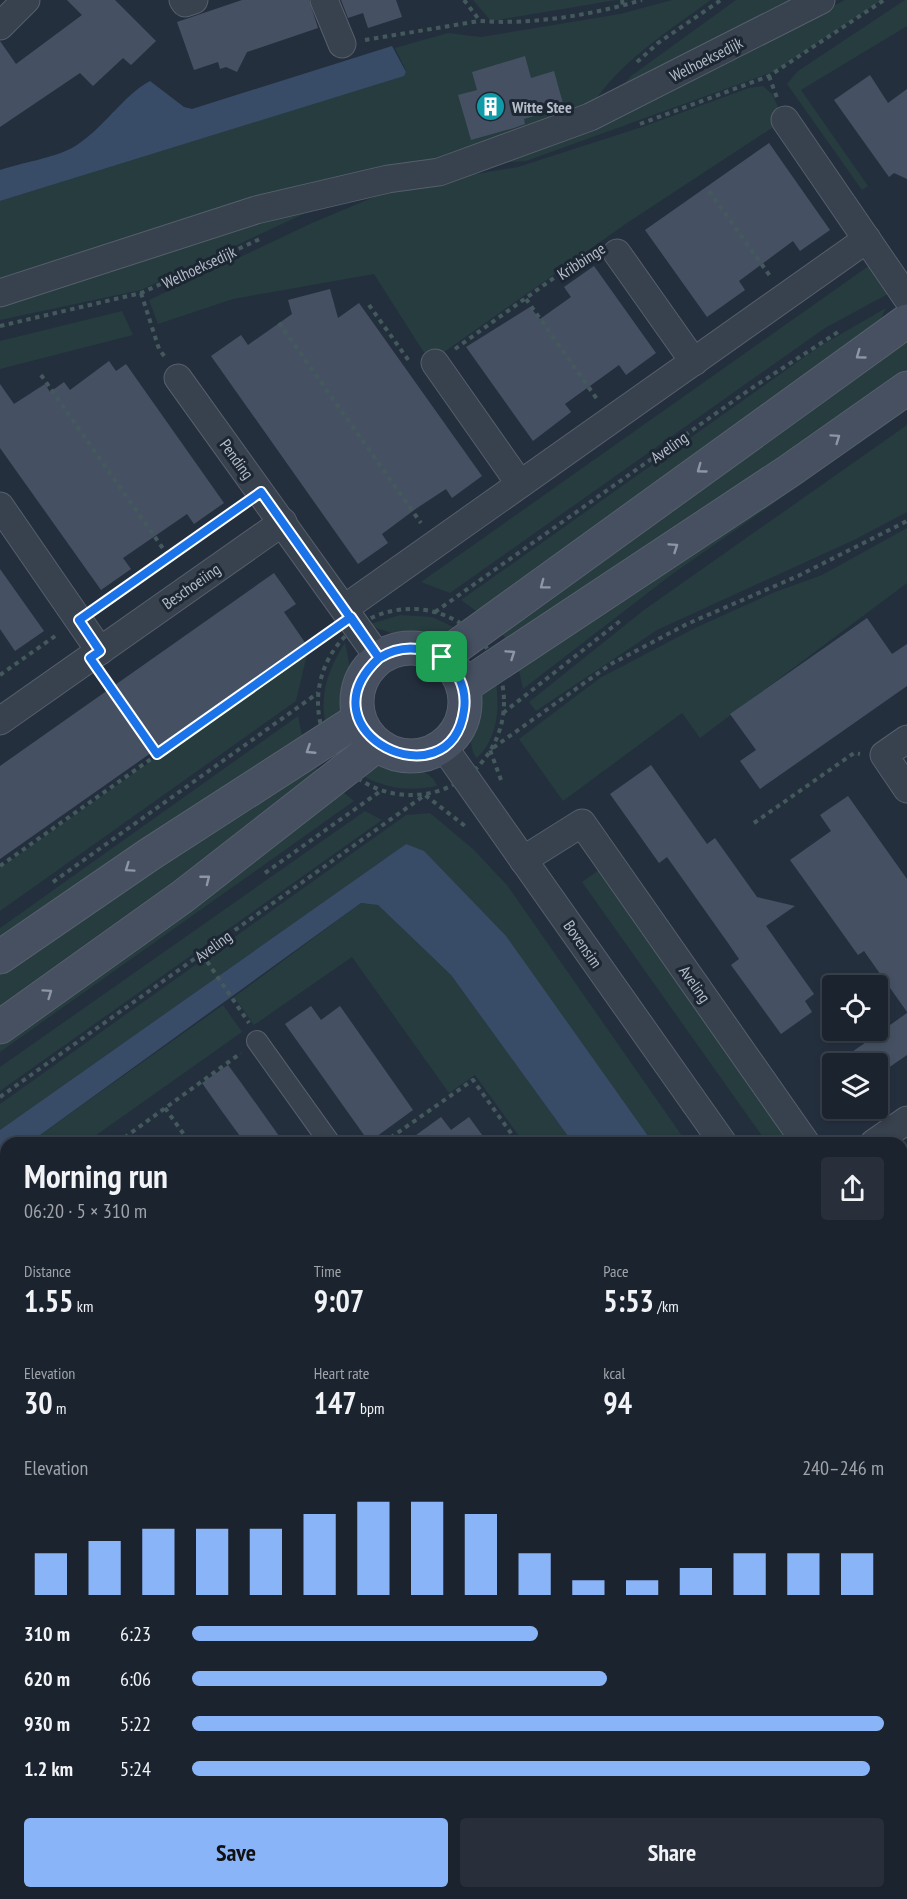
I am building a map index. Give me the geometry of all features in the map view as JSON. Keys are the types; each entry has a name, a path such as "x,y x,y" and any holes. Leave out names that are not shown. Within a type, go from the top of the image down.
{"main road":[{"path":"442,657 907,321"},
{"path":"463,687 789,471 907,388"},
{"path":"411,648 432,652 442,657 455,670 463,687 464,713 452,737 443,746 417,756 389,752 368,731 357,705 362,679 379,658 389,652 411,648"},
{"path":"0,957 150,854 368,731"},
{"path":"0,1027 182,897 368,731"}],"street":[{"path":"0,26 26,0"},
{"path":"183,0 185,3 194,0"},
{"path":"324,0 342,44"},
{"name":"Welhoeksedijk","path":"0,294 256,210 388,179 439,172 590,117 821,0"},
{"path":"785,120 907,298"},
{"path":"348,613 436,543 867,239"},
{"name":"Kribbinge","path":"616,253 693,362"},
{"path":"435,363 520,484"},
{"name":"Pending","path":"178,378 379,658"},
{"path":"0,506 79,620 95,654"},
{"name":"Beschoeiing","path":"0,721 283,522"},
{"path":"907,739 884,755 907,789"},
{"name":"Bovensim","path":"443,746 719,1137"},
{"name":"Aveling","path":"523,860 582,824 802,1137"},
{"path":"257,1041 326,1137"},
{"path":"883,1137 907,1120"}],"path":[{"path":"464,0 480,21"},
{"path":"622,0 623,6"},
{"path":"342,44 480,21 549,18 623,6 642,0"},
{"name":"Welhoeksedijk","path":"634,64 658,43 720,0"},
{"path":"709,191 785,297"},
{"name":"Welhoeksedijk","path":"0,326 141,293 270,234"},
{"name":"Kribbinge","path":"369,305 419,375 607,240 616,253"},
{"path":"141,293 159,349"},
{"path":"526,298 611,420"},
{"path":"279,323 436,543"},
{"name":"Aveling","path":"435,612 739,397 844,327"},
{"path":"41,375 169,557"},
{"path":"0,675 261,492"},
{"path":"490,750 611,664 687,624 798,576 907,521"},
{"path":"0,866 348,613"},
{"path":"95,654 157,754"},
{"path":"48,886 319,692"},
{"path":"754,823 854,753 884,755"},
{"name":"Aveling","path":"0,1097 425,795"},
{"path":"125,1137 257,1041 246,1016 202,954"},
{"path":"392,1137 473,1080 514,1137"},
{"path":"165,1108 186,1137"}],"green space":[{"path":"473,0 616,0 491,21"},
{"path":"672,0 711,0 645,48 615,76 590,108 412,168 0,286 0,201 403,76 406,71 395,48 448,33 481,37 620,14"},
{"path":"736,0 811,0 608,103 631,76"},
{"path":"845,0 882,0 775,71 526,161 499,163 634,108"},
{"path":"907,0 907,26 801,90 868,186 862,190 787,84 798,71"},
{"path":"763,86 772,94 784,120 627,223 430,362 374,274 233,299 158,324 149,300 312,223 398,187 518,167 645,126 749,88"},
{"path":"333,200 141,290 0,320 0,301"},
{"path":"870,265 888,294 825,328 450,593 421,582"},
{"path":"886,308 878,324 479,613 461,600 820,346"},
{"path":"122,311 133,335 0,369 0,341"},
{"path":"907,329 907,376 509,644 499,629"},
{"path":"907,398 907,410 671,575 523,689 517,661"},
{"path":"907,425 907,512 856,539 657,630 536,711 529,702 644,610"},
{"path":"907,528 907,583 700,738 682,713 563,801 519,739 600,678 697,627 775,592 822,575"},
{"path":"400,615 432,617 464,632 436,642 404,637 367,625"},
{"path":"345,643 350,678 347,697 342,707 326,726 324,693 326,682"},
{"path":"308,650 296,701 0,911 0,868"},
{"path":"496,683 498,703 496,724 489,742 477,758 471,737 474,708 480,695"},
{"path":"298,716 304,745 0,947 0,928"},
{"path":"311,761 323,776 0,1017 0,970"},
{"path":"379,762 404,765 421,771 434,780 437,786 415,789 395,787 375,782 356,772"},
{"path":"343,792 354,801 0,1052 0,1039"},
{"path":"365,811 382,820 0,1091 0,1067"},
{"path":"430,813 473,849 507,885 683,1137 649,1137 554,1005 406,844 0,1130 0,1104 406,815"},
{"path":"599,870 790,1137 763,1137 582,882"},
{"path":"361,903 378,905 451,975 569,1137 520,1137 475,1075 449,1093 352,957 254,1025 234,997"},
{"path":"223,1005 242,1032 93,1137 37,1137"}],"water":[{"path":"392,46 406,72 404,76 0,201 0,170 46,158 72,148 93,133 130,95 150,81 184,107 192,109"},
{"path":"406,844 424,851 506,936 649,1137 569,1137 451,975 378,905 361,903 37,1137 0,1137 0,1130"}],"building":[{"path":"67,0 115,0 156,41 131,65 123,58 93,86 80,73 0,127 0,41 16,64 82,15"},
{"path":"242,0 309,0 318,28 247,52 237,72 226,67 220,69 218,62 194,70 177,22"},
{"path":"341,0 396,0 402,17 368,28 363,13 348,18"},
{"name":"Witte Stee","path":"525,56 531,78 554,71 564,107 524,119 525,124 514,128 471,140 458,95 477,90 472,72"},
{"path":"870,75 888,103 907,89 907,179 894,173 889,177 834,100"},
{"path":"769,143 830,230 800,251 793,241 739,281 745,290 707,317 645,230"},
{"path":"594,266 656,353 626,375 619,365 565,404 571,412 533,441 466,347 530,307 540,319 571,297 564,287"},
{"path":"330,289 338,318 359,303 482,476 452,498 446,489 417,508 382,534 388,543 358,564 211,356 241,335 248,345 292,314 288,300"},
{"path":"109,361 116,371 126,364 224,503 194,524 187,514 123,558 131,569 101,590 0,448 0,384 14,404 45,384 50,392 64,382 70,390"},
{"path":"0,569 44,631 15,651 0,629"},
{"path":"274,573 296,604 284,612 306,644 0,859 0,766"},
{"path":"867,618 892,654 907,644 907,686 760,789 740,761 756,750 730,714"},
{"path":"651,765 707,844 715,838 757,897 795,906 766,926 814,994 805,1001 812,1012 781,1034 731,965 739,959 667,857 659,863 610,794"},
{"path":"848,796 907,879 907,1012 888,985 888,975 881,975 864,951 858,955 790,860 831,831 820,815"},
{"path":"311,1006 321,1020 340,1006 413,1110 376,1137 365,1137 285,1024"},
{"path":"907,1013 907,1055 888,1068 888,1053 851,1053 867,1041 888,1041 888,1026"},
{"path":"228,1065 280,1137 241,1137 202,1083"},
{"path":"441,1117 451,1130 469,1117 484,1137 413,1137"}],"place":[{"name":"Witte Stee","path":"491,107"}],"route":[{"path":"442,657 422,649 411,648 389,652 379,658 345,608 261,492 79,620 100,651 90,658 157,754 351,617 379,658 369,667 358,692 359,718 364,728 377,744 389,752 417,756 430,753 443,746 452,737 464,713 465,700 460,678 442,657"}]}
